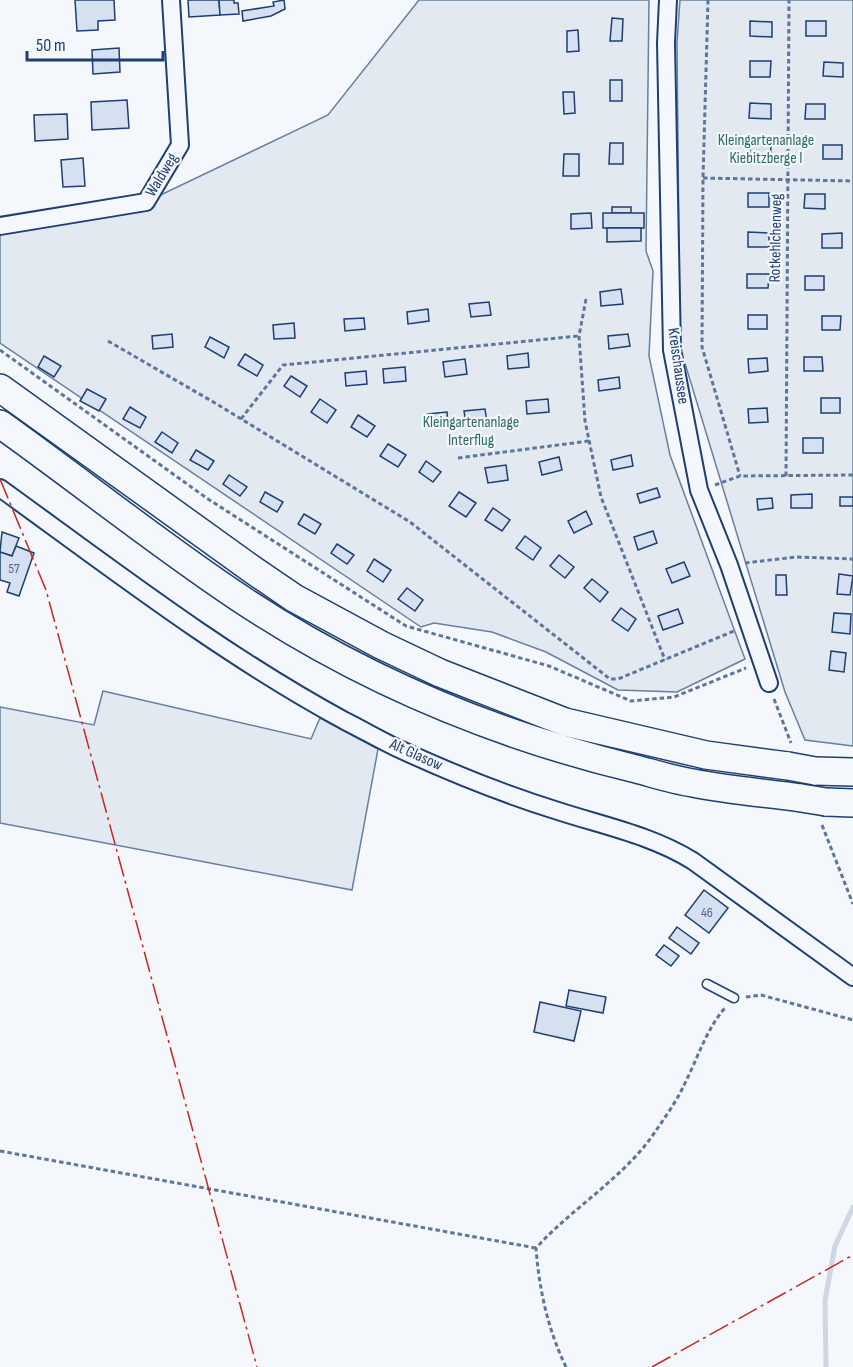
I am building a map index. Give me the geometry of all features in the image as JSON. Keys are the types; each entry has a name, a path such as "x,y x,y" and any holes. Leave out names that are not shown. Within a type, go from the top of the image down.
{"highway":[{"path":"0,388 294,598 381,645 440,673 565,722 706,755 815,771 853,772"},
{"path":"0,424 240,598 340,658 383,679 517,735 596,760 693,783 814,800 853,803"}],"street":[{"name":"Waldweg","path":"0,226 146,202 180,145 171,0"},
{"name":"Kreischaussee","path":"668,0 666,43 672,350 699,490 729,565 769,683"},
{"name":"Alt Glasow","path":"0,488 179,618 293,693 395,747 447,770 557,811 627,831 673,849 693,861 853,977"}],"lane":[{"path":"707,984 734,998"}],"path":[{"path":"708,0 703,178 702,346 740,476"},
{"name":"Rotkehlchenweg","path":"786,476 789,0"},
{"path":"703,178 853,181"},
{"path":"586,299 579,336 585,421 601,498 665,660"},
{"path":"241,419 283,365 579,336"},
{"path":"108,341 410,522 610,679 618,679 728,633"},
{"path":"0,350 208,499 406,626 549,666 631,701 674,697 762,661"},
{"path":"458,458 589,441"},
{"path":"720,483 740,476 853,476"},
{"path":"744,563 796,557 853,559"},
{"path":"566,1367 557,1348 538,1280 536,1248 555,1228 636,1157 655,1133 685,1084 717,1018 734,998 761,995 853,1020"},
{"path":"0,1151 536,1248"}],"green space":[{"name":"Kleingartenanlage Interflug","path":"419,0 649,0 646,251 653,271 649,356 670,455 745,659 677,692 618,690 546,652 492,632 434,623 421,627 0,343 0,226 146,202 328,115"},
{"name":"Kleingartenanlage Kiebitzberge I","path":"680,0 853,0 853,746 805,740 785,692 680,347 677,42"},
{"path":"103,691 311,739 320,718 378,749 352,890 0,823 0,707 94,725"}],"building":[{"path":"75,0 114,0 115,20 98,21 98,30 77,31"},
{"path":"188,0 219,0 220,15 189,17"},
{"path":"219,0 234,0 234,3 238,3 239,14 220,15"},
{"path":"284,0 285,9 271,16 243,21 242,11 274,6 273,2"},
{"path":"612,18 623,19 622,41 610,41"},
{"path":"750,21 772,22 772,37 750,36"},
{"path":"806,21 826,21 826,36 806,36"},
{"path":"578,30 579,51 567,52 567,31"},
{"path":"119,48 120,72 93,74 92,50"},
{"path":"750,61 771,61 770,77 750,77"},
{"path":"824,62 843,63 843,77 823,76"},
{"path":"610,80 622,80 622,101 610,101"},
{"path":"563,92 574,92 575,113 564,114"},
{"path":"127,100 129,128 92,130 91,102"},
{"path":"750,103 771,104 771,119 749,118"},
{"path":"806,104 825,104 825,119 805,119"},
{"path":"67,114 68,139 35,141 34,115"},
{"path":"610,143 623,143 623,164 609,164"},
{"path":"750,143 771,145 770,162 750,161"},
{"path":"823,145 842,145 842,159 823,159"},
{"path":"564,154 579,154 579,176 563,176"},
{"path":"83,158 85,186 63,187 61,160"},
{"path":"748,193 769,193 769,207 748,207"},
{"path":"805,194 825,194 825,209 804,208"},
{"path":"612,207 631,207 631,213 612,213"},
{"path":"591,213 592,228 571,229 571,214"},
{"path":"603,213 644,213 644,228 603,228"},
{"path":"607,228 641,228 641,241 607,242"},
{"path":"748,232 769,233 769,247 748,247"},
{"path":"842,233 842,248 822,248 822,234"},
{"path":"747,274 769,274 768,288 747,288"},
{"path":"805,276 824,276 824,290 805,290"},
{"path":"621,289 623,304 601,306 600,292"},
{"path":"489,302 491,315 471,317 469,304"},
{"path":"428,309 429,321 408,324 407,312"},
{"path":"748,315 767,315 767,329 748,329"},
{"path":"822,316 841,316 840,330 822,330"},
{"path":"364,318 365,329 345,331 344,319"},
{"path":"294,323 295,338 274,339 273,325"},
{"path":"172,334 173,347 153,349 152,336"},
{"path":"628,334 630,346 609,349 608,336"},
{"path":"210,337 229,347 224,358 205,347"},
{"path":"528,353 529,367 508,369 507,356"},
{"path":"245,354 263,365 257,376 238,365"},
{"path":"44,356 61,366 54,377 38,367"},
{"path":"804,357 822,357 823,371 804,371"},
{"path":"767,358 768,371 749,373 748,359"},
{"path":"465,359 467,374 445,377 443,362"},
{"path":"405,367 406,381 384,383 383,369"},
{"path":"366,371 367,384 346,386 345,373"},
{"path":"291,376 307,386 300,397 284,386"},
{"path":"619,377 620,388 599,391 598,380"},
{"path":"87,389 106,399 99,411 80,401"},
{"path":"821,398 840,398 840,413 821,413"},
{"path":"320,399 336,410 327,423 311,412"},
{"path":"548,399 549,412 527,414 526,401"},
{"path":"130,407 146,417 140,428 123,419"},
{"path":"767,408 768,422 749,423 748,409"},
{"path":"485,409 487,422 466,424 464,411"},
{"path":"447,412 448,425 429,427 428,414"},
{"path":"358,415 375,426 367,437 351,427"},
{"path":"162,432 178,443 172,453 155,442"},
{"path":"803,438 823,438 823,453 803,453"},
{"path":"388,444 406,455 398,467 380,456"},
{"path":"196,450 214,461 208,470 190,460"},
{"path":"631,455 633,466 613,470 611,460"},
{"path":"559,457 562,470 542,475 539,462"},
{"path":"426,461 441,472 433,482 419,472"},
{"path":"506,465 508,480 488,483 485,468"},
{"path":"229,475 247,487 240,496 223,484"},
{"path":"657,488 660,497 640,503 637,494"},
{"path":"265,492 283,502 277,512 260,502"},
{"path":"459,492 476,503 466,517 449,506"},
{"path":"812,494 812,508 791,508 791,495"},
{"path":"840,497 853,497 853,506 840,506"},
{"path":"772,498 773,508 758,510 757,499"},
{"path":"493,508 510,520 502,531 485,520"},
{"path":"586,511 592,524 574,533 568,521"},
{"path":"304,514 321,524 315,534 298,524"},
{"path":"653,531 657,543 638,550 634,537"},
{"path":"2,532 19,538 12,556 0,552"},
{"path":"525,536 541,548 533,560 516,548"},
{"path":"337,544 354,555 347,564 331,553"},
{"path":"16,546 34,553 19,596 7,592 10,583 0,580 0,552 12,556"},
{"path":"559,555 574,567 565,578 550,566"},
{"path":"374,559 391,570 383,582 367,571"},
{"path":"684,562 690,576 672,583 666,569"},
{"path":"839,574 853,576 850,595 837,594"},
{"path":"776,575 786,575 787,595 776,595"},
{"path":"592,579 608,592 600,602 584,588"},
{"path":"407,588 423,600 415,611 398,599"},
{"path":"621,608 636,619 628,631 612,620"},
{"path":"678,609 683,623 663,630 658,616"},
{"path":"834,613 851,614 850,634 832,632"},
{"path":"831,651 846,653 844,672 829,670"},
{"path":"704,890 728,908 709,933 685,915"},
{"path":"677,927 699,943 691,954 669,938"},
{"path":"664,945 679,956 671,966 656,955"},
{"path":"569,990 606,997 603,1013 566,1006"},
{"path":"540,1002 581,1011 574,1041 534,1032"}],"waterway":[{"path":"826,1367 825,1300 835,1246 853,1207"}],"power":[{"path":"0,479 46,590 257,1367"},
{"path":"652,1367 853,1255"}]}
